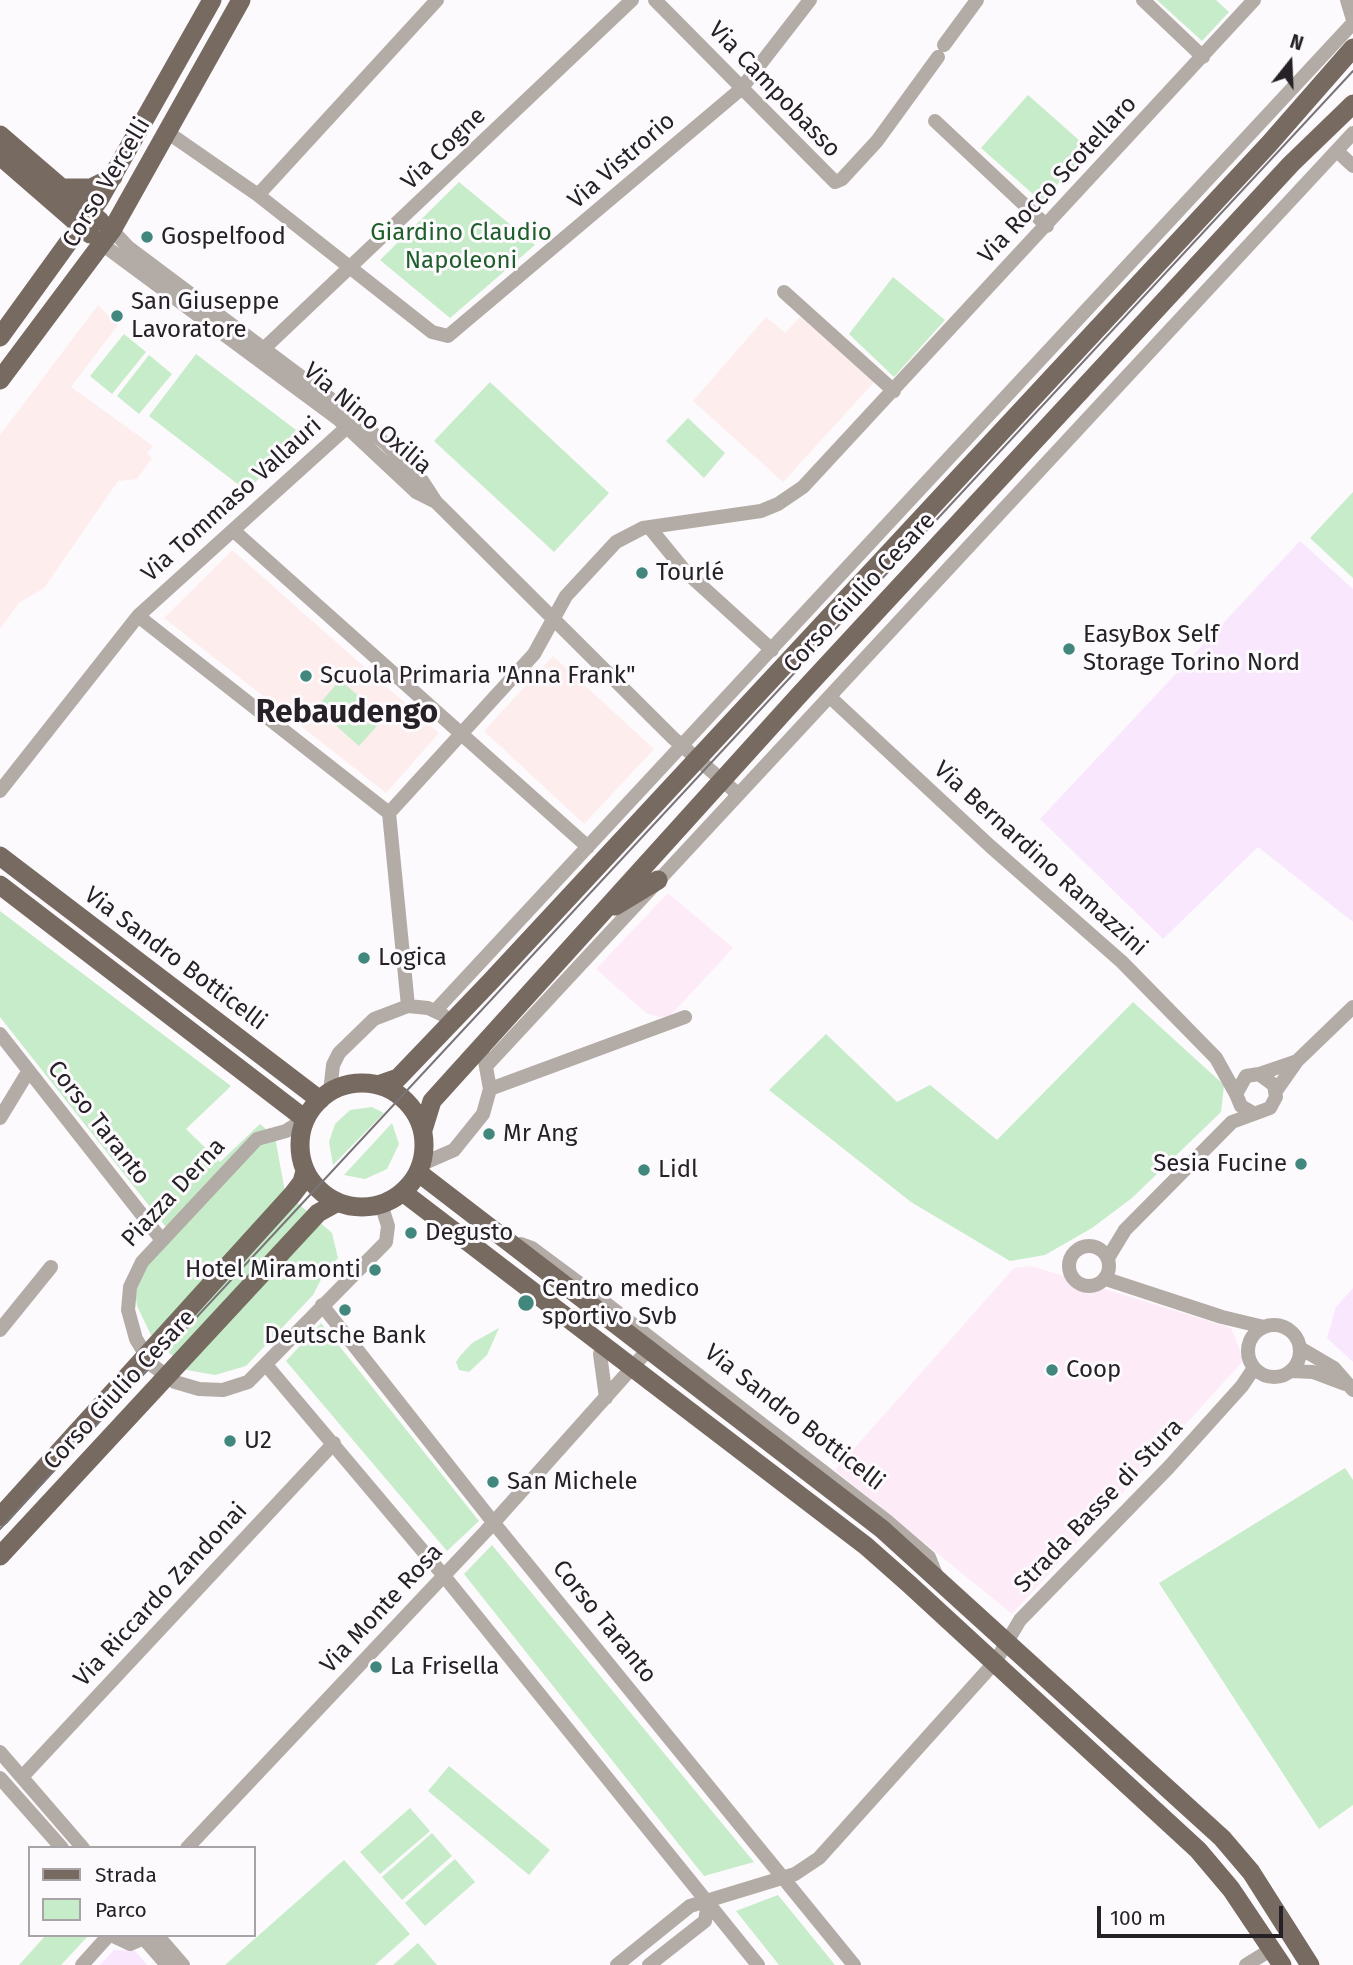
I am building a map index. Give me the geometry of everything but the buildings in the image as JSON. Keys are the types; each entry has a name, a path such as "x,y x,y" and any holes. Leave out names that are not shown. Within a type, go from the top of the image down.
{"main road":[{"name":"Corso Vercelli","path":"2,332 86,220 212,0"},
{"name":"Corso Vercelli","path":"0,380 107,237 241,0"},
{"name":"Corso Giulio Cesare","path":"377,1085 398,1078 444,1016 690,753 832,614 1269,144 1353,48"},
{"name":"Corso Giulio Cesare","path":"424,1130 432,1101 483,1057 503,1023 605,911 731,788 801,693 1225,236 1353,104"},
{"path":"0,135 62,188 86,220"},
{"path":"0,156 107,237"},
{"path":"62,188 91,188 113,177"},
{"name":"Via Sandro Botticelli","path":"0,856 325,1096"},
{"path":"605,911 659,880"},
{"name":"Via Sandro Botticelli","path":"0,885 305,1119"},
{"path":"305,1119 299,1147 305,1171 315,1187 338,1202 362,1207 381,1204 404,1192 420,1169 424,1130 405,1098 377,1085 350,1084 325,1096"},
{"name":"Piazza Derna","path":"305,1119 325,1096"},
{"name":"Via Sandro Botticelli","path":"420,1169 504,1239 652,1346 871,1520 1233,1849 1251,1872 1311,1965"},
{"name":"Corso Giulio Cesare","path":"0,1517 292,1195 302,1182 305,1171"},
{"path":"404,1192 487,1254 630,1371 866,1546 1189,1841 1223,1879 1277,1957"},
{"name":"Corso Giulio Cesare","path":"0,1556 318,1213 338,1202"}],"street":[{"name":"Via Cogne","path":"260,353 632,0"},
{"name":"Via Campobasso","path":"655,0 827,178 838,182 886,130 977,0"},
{"name":"Via Vistrorio","path":"351,269 432,332 444,337 458,331 741,89 810,0"},
{"path":"1143,0 1203,57"},
{"name":"Via Rocco Scotellaro","path":"389,813 537,650 568,592 612,545 628,534 649,527 747,514 778,504 808,483 1254,0"},
{"path":"1347,0 1353,22"},
{"path":"258,195 432,2"},
{"name":"Corso Giulio Cesare","path":"444,1016 588,848 690,753 772,650 1353,22"},
{"path":"934,121 1047,226"},
{"path":"167,132 258,195 351,269"},
{"name":"Corso Giulio Cesare","path":"483,1057 537,1010 659,880 731,788 831,698 1353,133"},
{"path":"1336,150 1353,166"},
{"name":"Via Nino Oxilia","path":"107,237 128,247 352,423 416,492 436,502 690,753 731,788"},
{"path":"784,292 894,391"},
{"name":"Via Tommaso Vallauri","path":"138,616 352,423"},
{"path":"649,527 685,571 772,650"},
{"path":"234,531 588,848"},
{"name":"Corso Giulio Cesare","path":"790,631 832,614"},
{"path":"0,791 138,616 389,813 408,1006"},
{"name":"Via Bernardino Ramazzini","path":"831,698 990,846 1122,962 1216,1058 1237,1097"},
{"name":"Piazza Derna","path":"325,1096 333,1065 345,1045 374,1019 408,1006 444,1016"},
{"path":"1108,1258 1125,1230 1231,1122 1270,1108 1276,1091 1297,1060 1353,1007"},
{"path":"503,1023 537,1010"},
{"path":"490,1088 685,1017"},
{"name":"Corso Taranto","path":"0,1034 161,1239"},
{"path":"420,1169 450,1152 465,1139 485,1110 490,1088 483,1057"},
{"name":"Via Bernardino Ramazzini","path":"1216,1058 1254,1074"},
{"path":"1231,1122 1241,1081 1297,1060"},
{"path":"0,1118 28,1072"},
{"path":"1254,1074 1270,1080 1276,1091"},
{"path":"1237,1097 1253,1113"},
{"name":"Piazza Derna","path":"305,1119 282,1132 260,1137 161,1239 136,1271 128,1294 129,1318 144,1356 165,1377 199,1389 223,1390 242,1385 267,1366 322,1305 386,1242 388,1228 381,1204"},
{"path":"1096,1247 1108,1258 1110,1268 1105,1279 1088,1287 1078,1283 1070,1274 1069,1264 1073,1254 1084,1247 1096,1247 1125,1230"},
{"path":"487,1254 499,1275 600,1353 630,1371"},
{"path":"0,1329 51,1267"},
{"path":"1105,1279 1228,1319 1264,1327 1276,1325 1287,1328 1296,1337 1300,1356 1292,1371 1284,1376 1267,1376 1254,1368 1248,1355 1250,1341 1264,1327"},
{"name":"Corso Taranto","path":"322,1305 494,1522 854,1965"},
{"path":"1228,1319 1250,1341"},
{"name":"Via Monte Rosa","path":"189,1846 444,1576 652,1346"},
{"path":"1300,1348 1334,1368 1351,1388"},
{"path":"600,1353 606,1398"},
{"path":"267,1366 444,1576 758,1965"},
{"name":"Strada Basse di Stura","path":"618,1965 690,1906 708,1903 782,1878 819,1858 995,1662 1020,1620 1101,1540 1242,1386 1254,1368"},
{"path":"1292,1371 1313,1372 1351,1388"},
{"name":"Strada Basse di Stura","path":"1242,1386 1267,1376"},
{"name":"Via Riccardo Zandonai","path":"22,1777 334,1443"},
{"path":"0,1752 81,1846"},
{"path":"0,1778 60,1846"},
{"path":"649,1965 705,1921 708,1903"},
{"path":"82,1965 108,1937"},
{"path":"114,1937 125,1943 151,1937"},
{"path":"151,1937 167,1965"},
{"path":"151,1937 183,1965"},
{"path":"1246,1965 1277,1957"}],"shaded area":[{"path":"98,305 118,325 71,387 153,446 147,453 152,458 137,479 118,481 44,588 19,603 0,629 0,435"},
{"path":"803,314 875,381 783,482 693,401 766,317 785,333"},
{"path":"1300,541 1353,589 1353,922 1258,847 1163,939 1040,819"},
{"name":"Scuola Primaria \"Anna Frank\"","path":"232,550 439,733 386,793 164,618"},
{"path":"553,656 654,749 584,824 484,731"},
{"path":"668,893 733,948 670,1016 659,1017 646,1013 596,969"},
{"path":"1031,1266 1231,1328 1244,1360 1012,1614 835,1470 1014,1268"},
{"path":"1353,1288 1353,1362 1327,1338 1336,1307"},
{"path":"114,1950 135,1951 147,1965 100,1965"}],"green space":[{"path":"1157,0 1216,0 1229,12 1202,41"},
{"path":"1028,95 1089,149 1042,202 981,148"},
{"name":"Giardino Claudio Napoleoni","path":"459,182 535,245 450,318 380,260"},
{"path":"893,277 945,320 894,377 849,334"},
{"path":"124,334 146,352 112,394 90,376"},
{"path":"196,354 296,430 248,492 149,416"},
{"path":"149,355 172,374 139,414 117,396"},
{"path":"490,382 609,493 554,552 434,441"},
{"path":"688,418 725,453 704,478 666,441"},
{"path":"1353,492 1353,578 1310,538"},
{"path":"340,680 384,718 359,746 316,708"},
{"path":"0,911 231,1086 186,1129 220,1162 260,1124 275,1137 285,1192 332,1233 338,1258 325,1272 313,1295 246,1366 215,1375 187,1370 151,1335 137,1306 134,1284 169,1231 0,1017"},
{"path":"1133,1002 1224,1085 1221,1112 1132,1198 1092,1228 1045,1255 1010,1261 911,1202 769,1090 826,1034 897,1102 930,1085 997,1140"},
{"path":"372,1107 384,1113 333,1165 329,1142 335,1124 350,1110"},
{"path":"392,1123 399,1144 387,1169 365,1179 344,1175"},
{"path":"321,1323 479,1521 447,1551 286,1361"},
{"path":"499,1328 487,1355 469,1372 459,1370 456,1362 472,1343"},
{"path":"1345,1468 1353,1480 1353,1805 1319,1829 1159,1583"},
{"path":"492,1545 754,1862 704,1876 464,1574"},
{"path":"449,1766 550,1850 529,1875 428,1791"},
{"path":"410,1808 430,1831 380,1874 360,1852"},
{"path":"432,1833 452,1856 402,1900 382,1877"},
{"path":"455,1859 475,1882 425,1926 405,1903"},
{"path":"344,1860 410,1934 375,1965 225,1965"},
{"path":"778,1895 835,1965 779,1965 736,1911"},
{"path":"44,1937 87,1937 61,1965 19,1965"},
{"path":"418,1943 437,1965 393,1965"}],"tram line":[{"path":"0,1529 1353,71"}],"place":[{"name":"Gospelfood","path":"147,237"},
{"name":"San Giuseppe Lavoratore","path":"117,316"},
{"name":"Tourlé","path":"642,573"},
{"name":"EasyBox Self Storage Torino Nord","path":"1069,649"},
{"name":"Scuola Primaria \"Anna Frank\"","path":"306,676"},
{"name":"Logica","path":"364,958"},
{"name":"Mr Ang","path":"489,1134"},
{"name":"Sesia Fucine","path":"1301,1164"},
{"name":"Lidl","path":"644,1170"},
{"name":"Degusto","path":"411,1233"},
{"name":"Hotel Miramonti","path":"375,1270"},
{"name":"Centro medico sportivo Svb","path":"526,1303"},
{"name":"Deutsche Bank","path":"345,1310"},
{"name":"Coop","path":"1052,1370"},
{"name":"U2","path":"230,1441"},
{"name":"San Michele","path":"493,1482"},
{"name":"La Frisella","path":"376,1667"}],"district":[{"name":"Rebaudengo","path":"347,713"}]}
